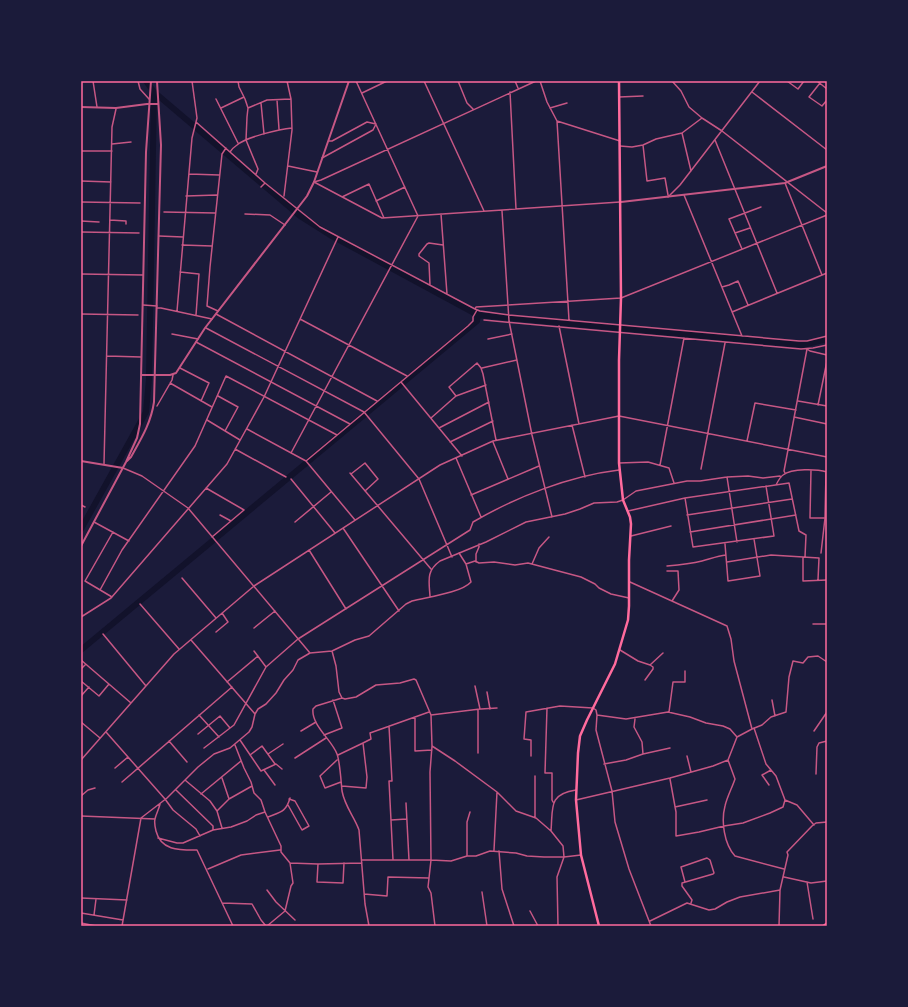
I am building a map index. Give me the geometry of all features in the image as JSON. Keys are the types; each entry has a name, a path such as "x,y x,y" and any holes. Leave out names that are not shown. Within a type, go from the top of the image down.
{"main road":[{"path":"599,926 581,855 576,790 580,736 615,664 628,620 631,520 623,500 619,470 621,298 619,81"},
{"path":"823,926 827,923"}],"street":[{"path":"94,81 96,107"},
{"path":"138,81 140,89 150,99"},
{"path":"81,546 123,468 139,432 142,375 141,357 146,152 151,81"},
{"path":"126,462 131,457 144,435 151,417 154,402 153,375 157,307 161,145 157,81"},
{"path":"176,311 192,138 197,118 192,81"},
{"path":"238,81 248,108 246,140 258,170 256,174"},
{"path":"283,197 292,128 291,99 287,81"},
{"path":"157,406 173,375 180,368 212,318 309,193 349,81"},
{"path":"356,81 418,216"},
{"path":"362,93 387,81"},
{"path":"424,81 484,211"},
{"path":"463,81 459,82 467,103 474,109"},
{"path":"515,81 518,88"},
{"path":"314,182 536,81"},
{"path":"540,81 544,96 557,121 569,320"},
{"path":"306,461 468,326 473,321 472,317 476,307 621,298 757,244 827,214 722,131 702,118 689,107 681,91 672,81"},
{"path":"668,197 680,185 760,81"},
{"path":"787,81 798,89 804,81"},
{"path":"817,81 827,89"},
{"path":"820,83 809,97 822,106 827,100"},
{"path":"510,92 516,209"},
{"path":"752,92 827,150"},
{"path":"619,97 643,96"},
{"path":"221,108 244,97"},
{"path":"216,99 238,143"},
{"path":"248,108 267,100 291,99"},
{"path":"277,100 279,129"},
{"path":"81,107 116,108 158,102"},
{"path":"261,102 264,134"},
{"path":"550,108 567,102"},
{"path":"104,464 112,127 116,108"},
{"path":"620,146 632,147 643,145 656,139 682,133 702,118"},
{"path":"557,121 620,141"},
{"path":"196,122 265,183 310,220 338,237 476,310 509,315 799,341 807,341 827,336"},
{"path":"328,141 332,142 367,122 376,124"},
{"path":"322,158 373,130 376,124"},
{"path":"230,152 238,143 279,129 292,128"},
{"path":"682,133 691,171"},
{"path":"715,140 777,293"},
{"path":"112,144 131,142"},
{"path":"643,145 647,181 665,178 668,197"},
{"path":"226,148 222,154 219,175 207,306 217,313 377,401"},
{"path":"81,150 112,151"},
{"path":"288,166 317,172"},
{"path":"314,182 384,218 562,207 668,197 786,182 827,166"},
{"path":"189,174 219,175"},
{"path":"81,181 111,182"},
{"path":"786,182 822,275"},
{"path":"261,187 265,183"},
{"path":"342,197 369,184 384,218"},
{"path":"376,201 405,187"},
{"path":"186,196 217,195"},
{"path":"684,195 742,336"},
{"path":"81,202 140,203"},
{"path":"742,249 729,219 761,207"},
{"path":"502,210 508,305 512,334 531,433 552,517"},
{"path":"164,212 215,213"},
{"path":"245,214 270,215 284,225"},
{"path":"441,214 446,294"},
{"path":"291,453 418,216"},
{"path":"110,220 126,220 126,224"},
{"path":"81,222 99,222"},
{"path":"735,233 750,228"},
{"path":"81,232 139,233"},
{"path":"159,236 183,238"},
{"path":"81,617 112,597 227,464 264,397 338,237"},
{"path":"430,285 429,263 419,256 419,254 429,243 443,245"},
{"path":"182,245 212,246"},
{"path":"180,272 199,274 196,315"},
{"path":"732,312 827,273"},
{"path":"81,274 143,275"},
{"path":"722,287 738,281 748,305"},
{"path":"142,305 212,318"},
{"path":"81,314 138,315"},
{"path":"300,320 407,376"},
{"path":"484,320 620,331 725,343 808,349 827,345"},
{"path":"559,326 579,424"},
{"path":"205,328 364,412 419,479 452,557"},
{"path":"172,334 197,341 350,424"},
{"path":"488,338 512,334"},
{"path":"660,465 684,338"},
{"path":"701,469 725,343"},
{"path":"808,349 810,351 827,355"},
{"path":"785,473 784,471 788,449 808,349"},
{"path":"106,356 141,357"},
{"path":"481,368 517,360"},
{"path":"818,405 827,361"},
{"path":"456,396 449,387 477,363 481,368 486,385 496,440"},
{"path":"180,368 209,383 201,401"},
{"path":"142,375 173,375"},
{"path":"100,590 122,550 195,446 226,376 337,435"},
{"path":"400,382 462,456"},
{"path":"170,383 213,407"},
{"path":"430,418 456,396 486,385"},
{"path":"218,395 238,407 225,431"},
{"path":"798,401 827,406"},
{"path":"439,428 489,402"},
{"path":"747,441 756,402 796,410"},
{"path":"81,760 179,649 254,586 440,465 493,441 619,416 827,457"},
{"path":"794,417 827,424"},
{"path":"207,420 240,440"},
{"path":"450,442 493,421"},
{"path":"572,425 585,477"},
{"path":"246,428 306,461 355,520"},
{"path":"493,441 508,479"},
{"path":"235,449 286,477"},
{"path":"456,458 481,517"},
{"path":"81,460 111,465 139,474 188,508 310,653"},
{"path":"619,463 648,462 669,468 674,483"},
{"path":"365,491 378,480 365,463 350,474 431,568"},
{"path":"471,495 539,466"},
{"path":"204,748 234,726 266,667 298,639 470,530 473,522 481,517 544,489 602,472 619,470"},
{"path":"776,485 785,473 798,470 827,472 825,518 821,553"},
{"path":"811,470 810,518 825,518"},
{"path":"430,596 429,575 431,568 440,561 452,557 526,522 540,518 552,517 580,509 594,503 617,502 623,500 636,491 674,483 727,477 781,477"},
{"path":"727,477 737,542"},
{"path":"291,479 335,533"},
{"path":"628,511 685,498 789,484 799,531 806,535 802,581 827,580"},
{"path":"685,498 693,547 725,544 774,536 766,486"},
{"path":"206,488 244,510 212,537"},
{"path":"295,522 332,492"},
{"path":"687,515 792,499"},
{"path":"81,505 85,507"},
{"path":"220,515 231,521"},
{"path":"690,532 796,515"},
{"path":"94,522 129,541"},
{"path":"631,536 671,526"},
{"path":"343,528 381,587 399,611"},
{"path":"112,597 85,581 113,532"},
{"path":"532,564 539,548 549,537"},
{"path":"725,544 728,581 760,576 754,539"},
{"path":"476,562 476,554 479,544"},
{"path":"309,550 346,609"},
{"path":"122,926 141,818 165,799 214,754 230,748 240,740 252,727 254,714 258,708 266,704 276,693 293,670 298,660 310,653 332,652 355,640 369,636 412,601 461,590 468,585 471,582 466,564 459,553"},
{"path":"667,566 684,565 726,555"},
{"path":"727,562 771,555 819,558 818,580"},
{"path":"466,564 476,562 494,562 515,565 528,563 581,578 595,584 599,588 611,594 629,598"},
{"path":"667,571 678,571 679,590 672,601"},
{"path":"182,578 216,618"},
{"path":"629,582 727,626 731,639 734,661 753,728 766,764 776,776 785,800 783,807 743,823 676,836 676,812 670,778"},
{"path":"140,604 179,649"},
{"path":"254,628 275,611"},
{"path":"216,632 228,622 222,613"},
{"path":"813,624 827,624"},
{"path":"103,634 146,686"},
{"path":"191,639 254,714"},
{"path":"254,650 266,667"},
{"path":"620,650 638,661 653,667 645,680"},
{"path":"332,652 336,666 339,692 342,698"},
{"path":"650,665 663,653"},
{"path":"227,682 258,656"},
{"path":"784,869 735,856 727,841 724,826 725,806 735,780 728,760 738,737 753,728 762,725 769,718 785,712 787,709 788,688 793,661 803,664 808,657 815,656 827,662"},
{"path":"81,660 131,703"},
{"path":"81,669 85,664"},
{"path":"670,712 672,682 685,682 685,670"},
{"path":"369,926 366,915 359,830 356,821 349,812 341,782 338,755 316,722 312,712 316,706 333,700 342,698 345,700 356,697 376,685 414,679 416,680 431,716 431,860 428,887 431,893 436,926"},
{"path":"81,681 99,696 109,684"},
{"path":"475,686 479,709 478,754"},
{"path":"81,696 89,687"},
{"path":"122,782 232,687"},
{"path":"486,692 490,708"},
{"path":"324,735 342,728 333,700"},
{"path":"772,700 775,716"},
{"path":"531,756 531,740 524,739 526,712 560,706 593,708 596,710 596,730 612,792 615,822 629,869 651,926"},
{"path":"431,716 497,708"},
{"path":"547,708 544,773 552,773 552,800 554,802 551,831"},
{"path":"338,755 371,739 370,733 429,712"},
{"path":"596,714 620,719 635,719 670,712 706,723 723,726 730,729 738,737"},
{"path":"814,731 827,712"},
{"path":"199,715 220,737"},
{"path":"198,734 220,716 230,728"},
{"path":"415,717 415,750 432,750"},
{"path":"635,719 634,727 642,742 643,754"},
{"path":"81,722 100,738"},
{"path":"301,731 316,722"},
{"path":"389,726 392,782 389,781 392,860"},
{"path":"106,732 173,810 196,829 200,836"},
{"path":"295,758 326,738"},
{"path":"240,740 261,771 264,770 275,784"},
{"path":"169,741 187,762"},
{"path":"816,774 817,747 819,743 827,741"},
{"path":"342,786 366,788 367,777 363,743"},
{"path":"268,754 283,744"},
{"path":"235,745 254,793 261,800 265,812 282,846 280,850"},
{"path":"250,755 262,746 275,764 278,764 282,770"},
{"path":"432,746 497,792 516,811 535,818 551,831 563,846 564,857 557,877 558,926"},
{"path":"604,764 626,760 643,754 670,748"},
{"path":"687,756 692,772"},
{"path":"115,768 128,757"},
{"path":"338,760 320,776 325,788 341,782"},
{"path":"576,800 670,778 713,766 728,760"},
{"path":"201,794 241,762"},
{"path":"264,770 275,764"},
{"path":"769,786 762,776 771,770"},
{"path":"535,776 535,818"},
{"path":"221,778 229,799"},
{"path":"185,780 210,801 217,811 223,829"},
{"path":"217,811 229,799 252,786"},
{"path":"81,796 88,790 95,788"},
{"path":"175,790 213,826 213,830"},
{"path":"554,802 562,793 576,790"},
{"path":"494,851 497,792"},
{"path":"268,817 281,812 288,805 290,798 295,801 309,826 302,830 288,805"},
{"path":"675,807 707,800"},
{"path":"785,800 796,804 814,825"},
{"path":"160,803 155,819 158,837 162,843 174,849 197,850 233,926"},
{"path":"406,803 409,860"},
{"path":"158,837 177,843 183,843 213,830 231,827 247,821 256,815 265,812"},
{"path":"467,856 467,822 470,812"},
{"path":"81,816 155,819"},
{"path":"391,820 407,819"},
{"path":"779,926 780,890 788,856 787,852 814,825 827,822"},
{"path":"222,903 252,904 261,920 267,926 283,914 286,910 290,886 293,883 290,863 280,850"},
{"path":"207,869 241,855 280,850"},
{"path":"290,863 318,864 392,860 451,861 467,856 476,856 490,851 516,853 528,856 564,857 581,855"},
{"path":"498,851 502,889 514,926"},
{"path":"685,882 681,867 707,858 710,860 714,872 713,874 682,883 682,886 692,900 691,903"},
{"path":"318,864 318,882 343,883 344,863"},
{"path":"783,877 807,882 827,881"},
{"path":"364,894 387,896 388,878 429,878"},
{"path":"807,882 813,919"},
{"path":"267,890 276,902 295,920"},
{"path":"650,921 687,903 691,903 709,910 715,909 740,897 780,890"},
{"path":"482,892 487,926"},
{"path":"81,898 127,900"},
{"path":"94,915 96,899"},
{"path":"530,911 538,926"},
{"path":"81,913 123,920"},
{"path":"81,923 96,926"}],"waterway":[{"path":"146,81 154,92 300,216 330,235 478,315 803,345 827,339"},
{"path":"81,529 146,412 149,379 154,92"},
{"path":"81,650 477,321 478,315"}]}
